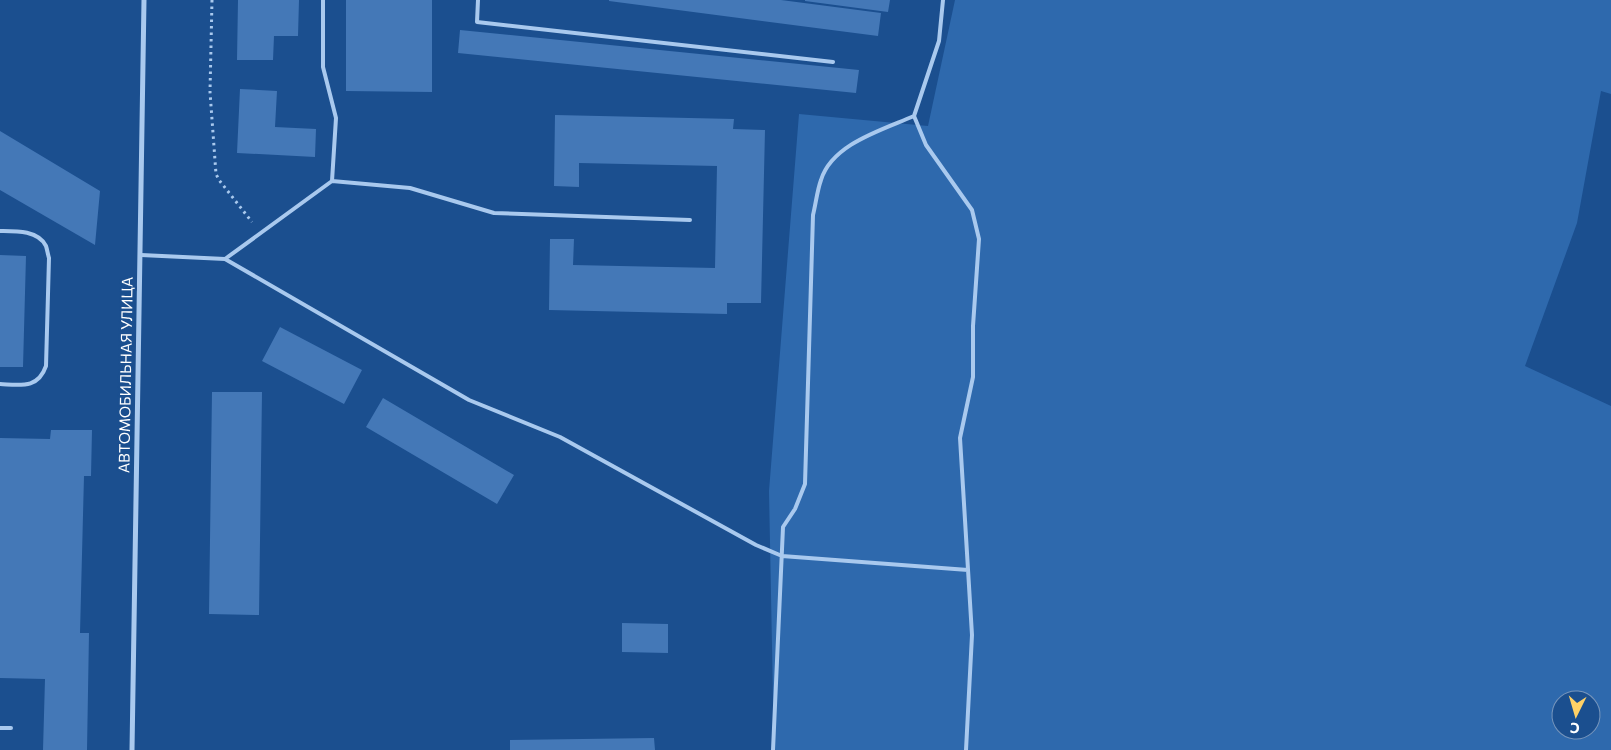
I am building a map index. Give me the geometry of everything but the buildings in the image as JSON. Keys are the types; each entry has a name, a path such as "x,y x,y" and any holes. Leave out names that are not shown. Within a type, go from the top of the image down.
{"street":[{"name":"АВТОМОБИЛЬНАЯ УЛИЦА","path":"132,750 144,0"}],"lane":[{"path":"323,0 323,67 336,118 332,180"},
{"path":"478,0 477,22 832,62"},
{"path":"944,0 939,42 914,116 926,144 972,210 979,239 973,326 973,377 960,438 972,635 966,750"},
{"path":"773,750 783,527 795,509 805,484 813,215 821,179 832,158 862,138 914,116"},
{"path":"225,259 332,180 410,188 494,213 690,220"},
{"path":"0,231 19,231 34,235 46,245 48,258 46,366 43,376 35,382 23,385 0,384"},
{"path":"141,255 225,259 469,400 560,436 756,545 782,556 968,570"},
{"path":"0,728 11,728"}],"path":[{"path":"212,0 210,92 216,174 260,233"}],"shaded area":[{"path":"955,0 1611,0 1611,94 1601,91 1577,223 1525,366 1611,406 1611,750 774,750 769,491 799,114 928,126"}]}
